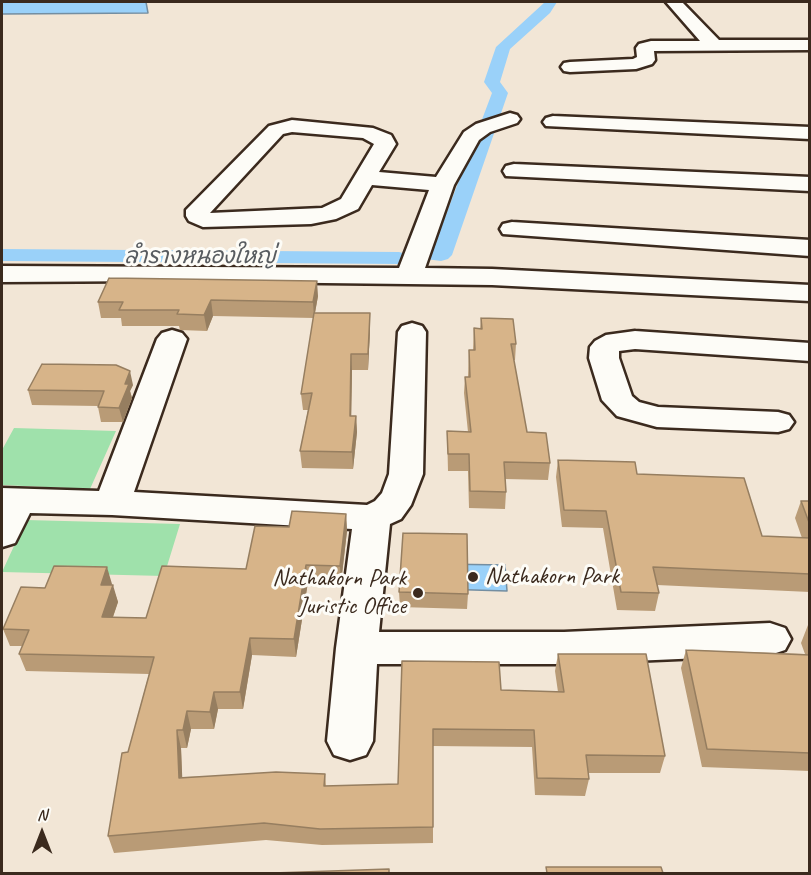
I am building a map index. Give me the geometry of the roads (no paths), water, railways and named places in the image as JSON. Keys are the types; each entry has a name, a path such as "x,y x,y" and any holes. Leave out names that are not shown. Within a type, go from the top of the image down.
{"street":[{"path":"674,2 714,45"},
{"path":"570,67 636,64 646,60 645,48 651,46 810,45"},
{"path":"553,122 810,133"},
{"path":"409,275 443,185 471,136 497,123"},
{"path":"292,126 378,135 384,139 385,144 364,177 350,204 328,214 311,217 218,220 203,220 198,216 198,210 276,130 292,126"},
{"path":"514,171 810,184"},
{"path":"364,177 443,185"},
{"path":"512,229 810,248"},
{"path":"2,274 409,275 810,293"},
{"path":"2,534 10,500 112,503 372,518 388,510 398,496 406,474 412,332"},
{"path":"112,503 172,339"},
{"path":"778,422 657,417 628,409 618,400 604,358 604,347 616,341 635,340 810,352"},
{"path":"350,741 357,648 372,518"},
{"path":"357,648 564,648 770,639"}],"water":[{"path":"2,2 146,2 148,13 2,14"},
{"name":"Nathakorn Park","path":"440,564 505,565 507,591 440,589"}],"waterway":[{"name":"ลำรางหนองใหญ่","path":"433,255 441,255 500,93 492,82 503,47 551,2"},
{"name":"ลำรางหนองใหญ่","path":"2,255 399,258"}],"place":[{"name":"Nathakorn Park","path":"473,577"},
{"name":"Nathakorn Park Juristic Office","path":"418,593"}]}
